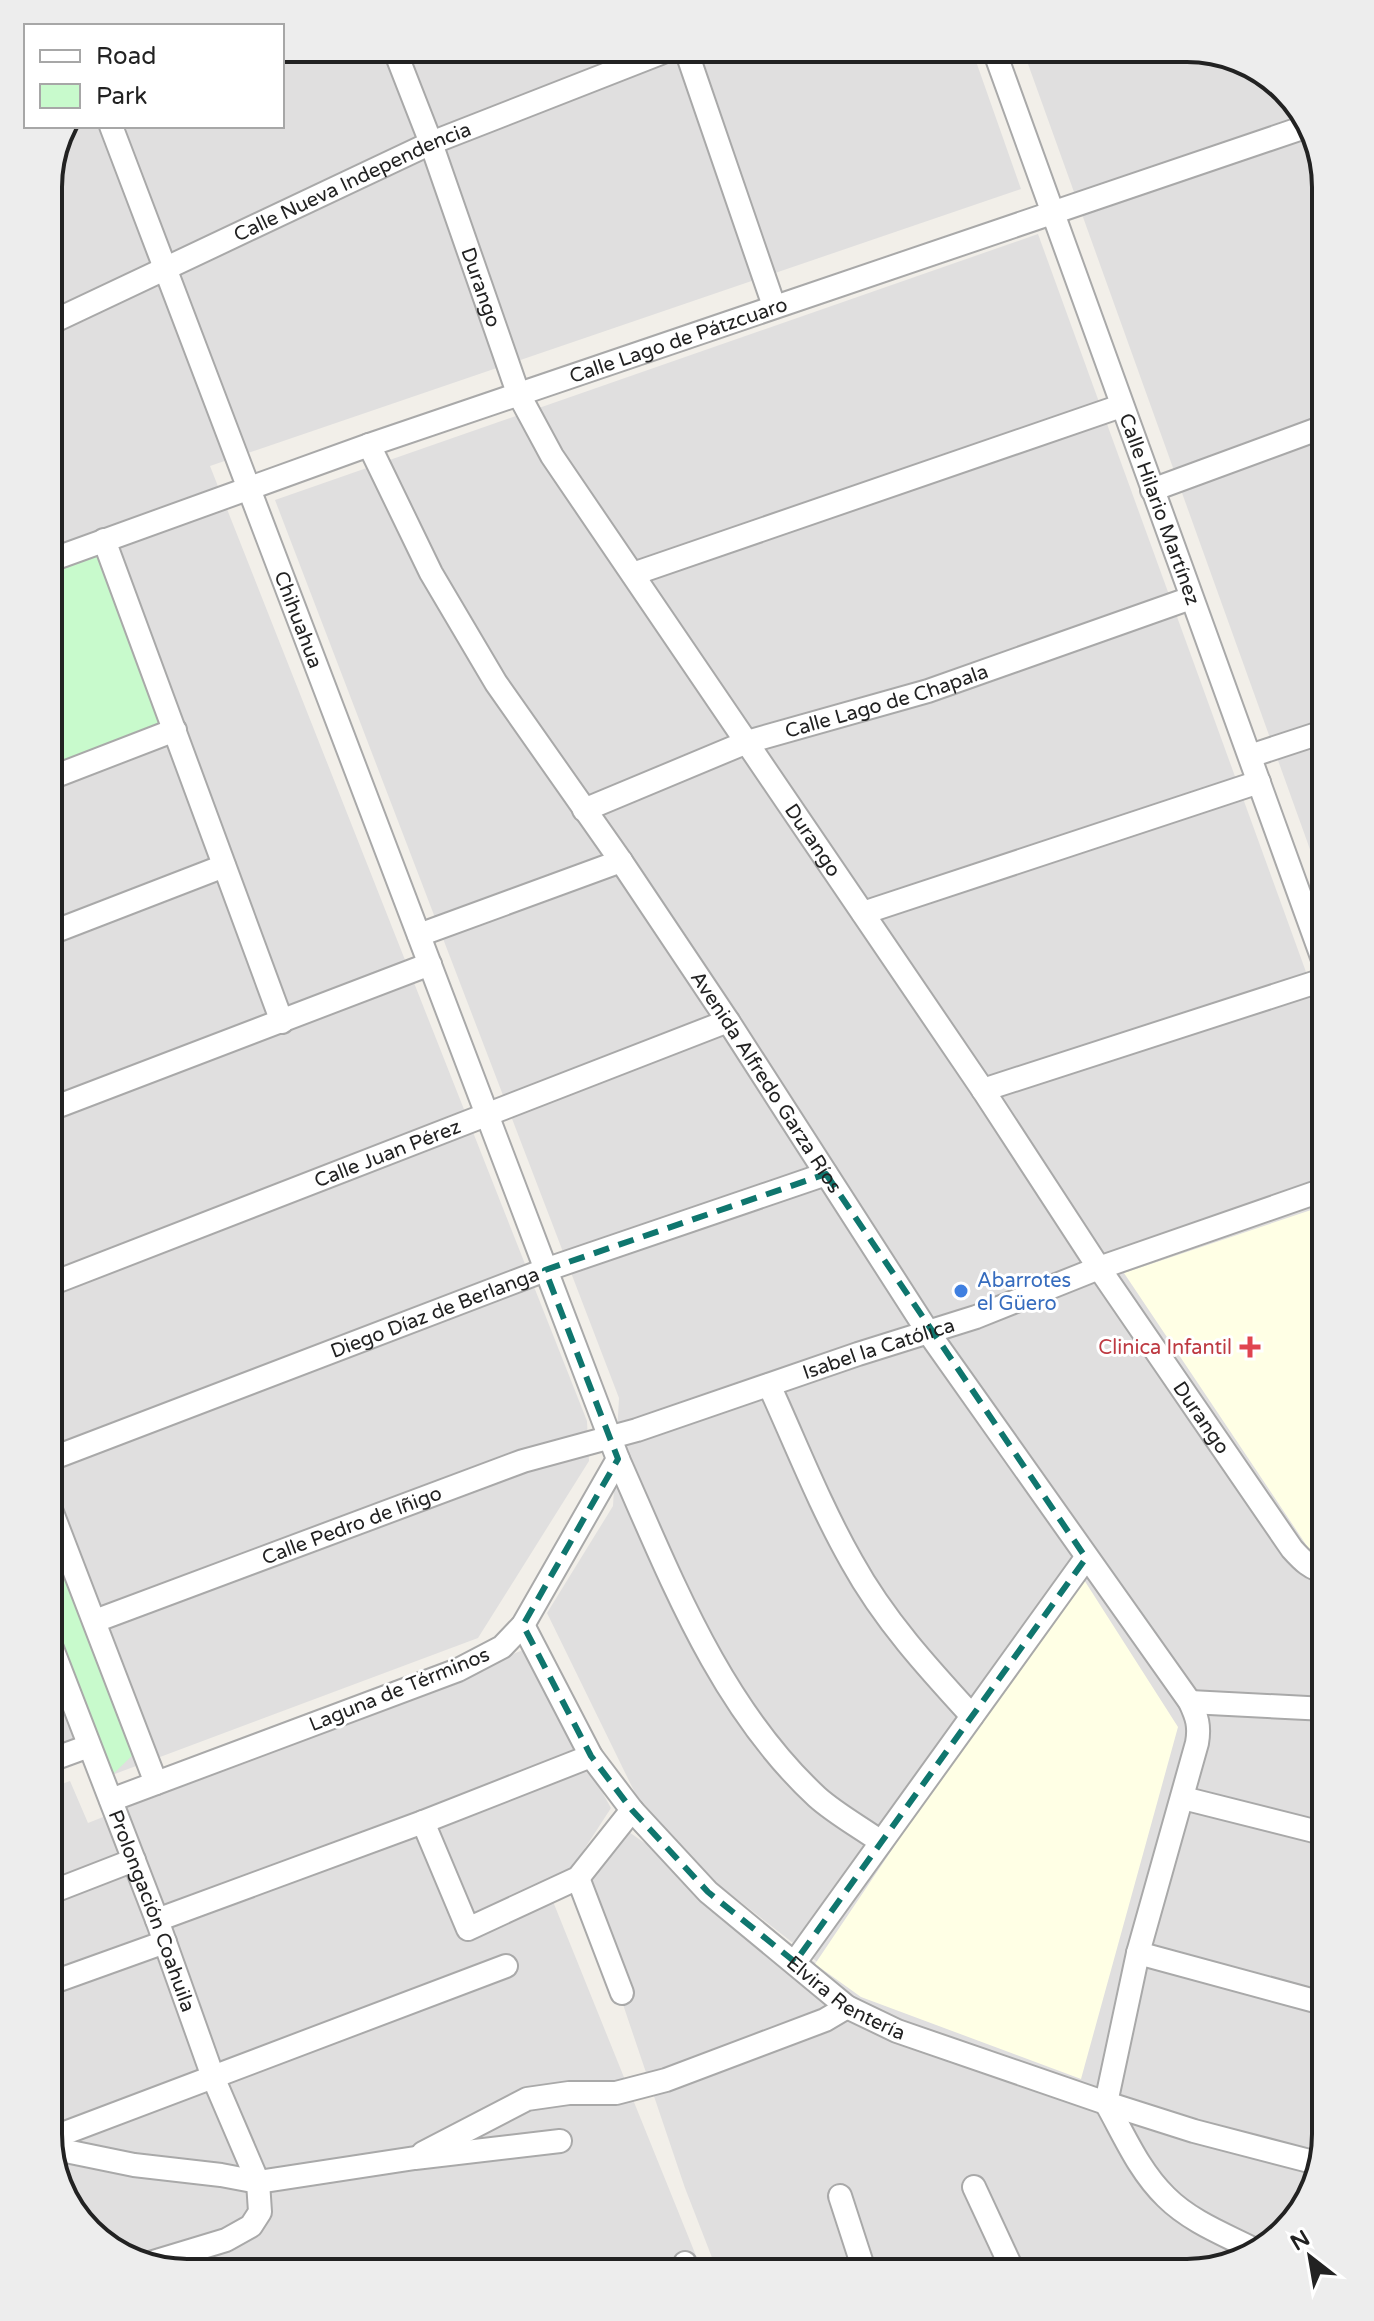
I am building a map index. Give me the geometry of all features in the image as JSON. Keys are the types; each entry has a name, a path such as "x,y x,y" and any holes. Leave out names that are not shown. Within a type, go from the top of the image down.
{"street":[{"name":"Durango","path":"399,62 431,143 518,393 570,485 983,1090 1099,1268 1292,1549 1301,1560 1312,1566"},
{"name":"Calle Nueva Independencia","path":"62,318 431,143 638,62"},
{"path":"690,62 774,306"},
{"name":"Calle Hilario Martínez","path":"998,62 1312,929"},
{"name":"Chihuahua","path":"112,128 614,1448 700,1638 744,1712 819,1798 881,1842"},
{"name":"Calle Lago de Pátzcuaro","path":"62,556 518,393 1298,130"},
{"path":"633,574 1121,406"},
{"path":"1152,490 1312,431"},
{"name":"Avenida Alfredo Garza Ríos","path":"369,445 431,573 530,735 621,861 728,1021 928,1332 1190,1702"},
{"path":"104,540 282,1022"},
{"name":"Calle Lago de Chapala","path":"584,810 747,742 928,691 1191,598"},
{"path":"62,774 175,730"},
{"path":"1250,756 1312,736"},
{"path":"863,913 1259,782"},
{"path":"419,935 621,861"},
{"path":"62,929 224,866"},
{"path":"62,1105 430,964"},
{"path":"983,1090 1312,984"},
{"name":"Calle Juan Pérez","path":"62,1280 728,1021"},
{"name":"Diego Díaz de Berlanga","path":"62,1455 545,1270 826,1174"},
{"name":"Isabel la Católica","path":"614,1448 769,1385 976,1317 1099,1268 1312,1194"},
{"path":"769,1385 834,1528 870,1593 926,1667 972,1716"},
{"name":"Calle Pedro de Iñigo","path":"95,1621 523,1461 614,1448"},
{"name":"Laguna de Términos","path":"111,1800 458,1670 502,1647 523,1625 614,1448"},
{"path":"62,1537 156,1783"},
{"path":"795,1962 1086,1558"},
{"name":"Elvira Rentería","path":"523,1625 591,1756 632,1810 708,1892 847,2007 897,2031 1106,2103 1194,2131 1309,2161"},
{"name":"Prolongación Coahuila","path":"62,1675 157,1920 213,2077 258,2182"},
{"path":"1244,2245 1192,2218 1166,2198 1145,2173 1106,2103 1138,1953 1200,1729 1190,1702 1312,1708"},
{"path":"62,1756 89,1746"},
{"path":"157,1920 591,1756"},
{"path":"1183,1798 1312,1830"},
{"path":"423,1822 468,1929 578,1878 632,1810"},
{"path":"62,1888 134,1860"},
{"path":"578,1878 622,1993"},
{"path":"62,1979 165,1942"},
{"path":"1138,1953 1312,2000"},
{"path":"62,2134 506,1966"},
{"path":"415,2158 527,2099 569,2093 616,2093 666,2080 825,2020 847,2007"},
{"path":"63,2150 175,2172 221,2175 258,2182 415,2158 560,2141"},
{"path":"168,2258 226,2240 251,2226 260,2212 258,2182"},
{"path":"974,2187 1007,2259"},
{"path":"840,2196 860,2259"}],"highlighted area":[{"path":"826,1174 1086,1558 795,1962 708,1892 632,1810 591,1756 523,1625 618,1459 545,1270"}],"shaded area":[{"path":"284,62 976,62 1021,189 210,466 587,1421 589,1461 478,1638 112,1775 98,1738 62,1751 62,179 66,155 75,132 77,128 284,128"},
{"path":"1027,62 1195,62 1227,69 1256,83 1281,105 1299,132 1308,155 1312,187 1312,855"},
{"path":"1038,234 1312,988 1312,2134 1308,2166 1302,2182 1281,2216 1270,2217 1269,2228 1242,2246 1219,2255 1187,2259 713,2259 685,2188 582,1883 629,1832 843,1982 710,1878 636,1795 547,1613 613,1506 619,1398 275,500"},
{"name":"Clinica Infantil","path":"1312,1210 1312,1554 1124,1273"},
{"path":"1079,1572 1178,1727 1081,2079 861,1997 815,1964"},
{"path":"523,1650 611,1808 552,1899 697,2259 179,2259 147,2252 118,2238 83,2203 66,2166 63,2150 62,1784 70,1781 88,1823"}],"green space":[{"path":"104,540 175,730 62,774 62,557"},
{"path":"62,1547 137,1751 112,1775 62,1651"}],"place":[{"name":"Abarrotes el Güero","path":"961,1291"},
{"name":"Clinica Infantil","path":"1250,1347"}]}
